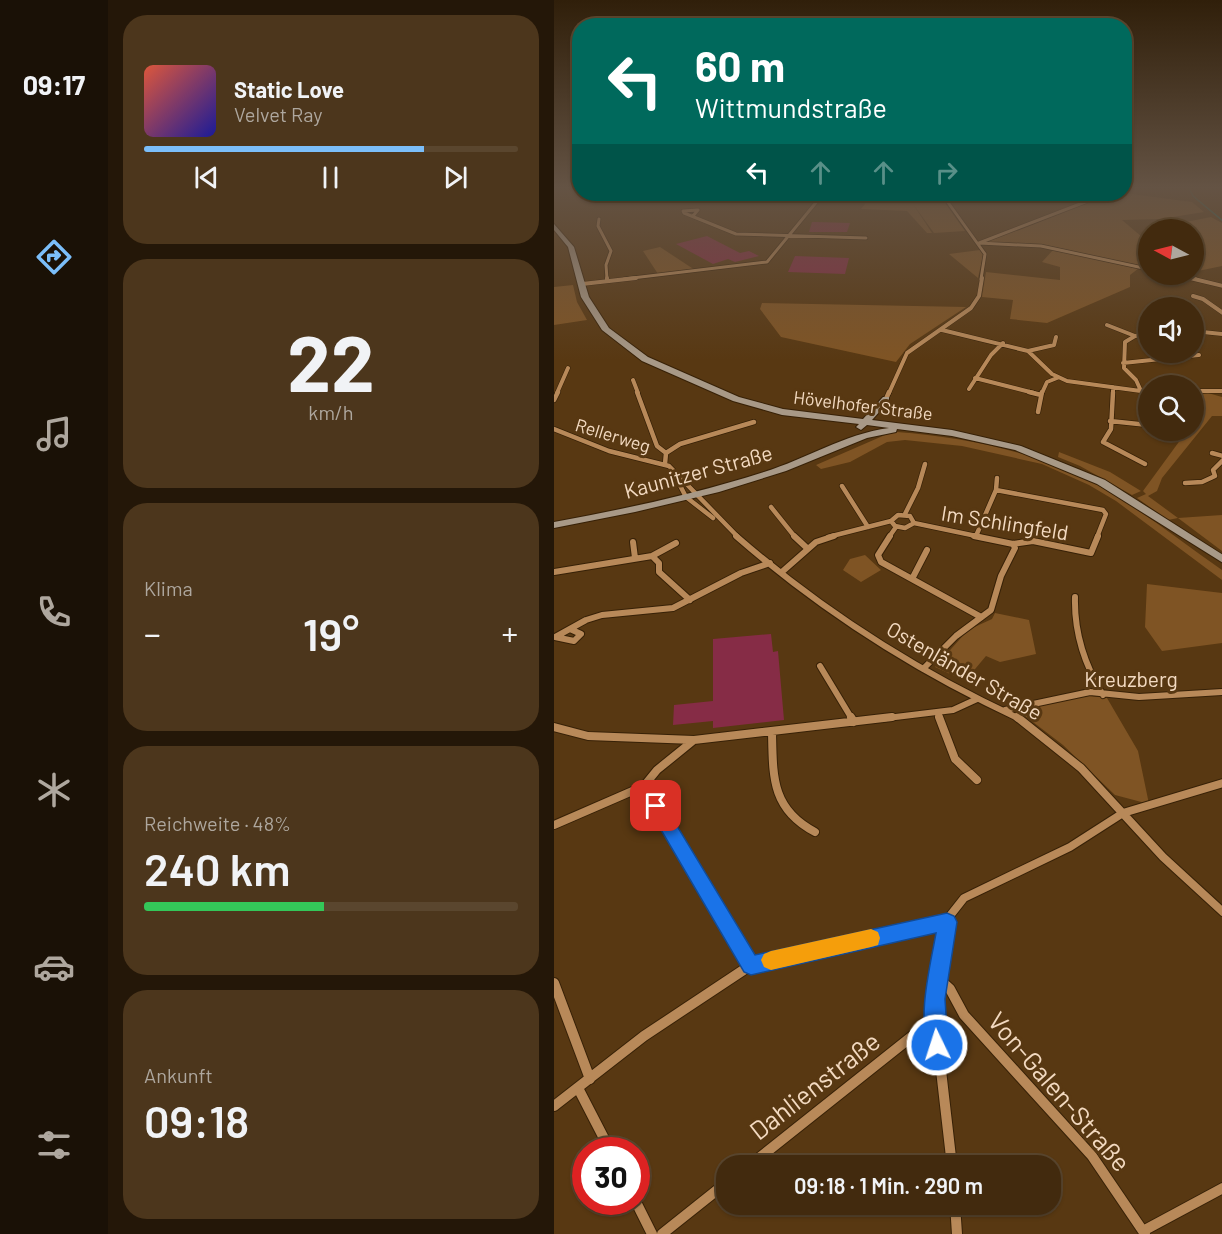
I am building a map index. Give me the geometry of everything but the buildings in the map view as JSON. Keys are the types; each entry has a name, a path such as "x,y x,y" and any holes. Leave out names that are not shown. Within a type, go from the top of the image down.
{"main road":[{"name":"Hövelhofer Straße","path":"570,246 588,303 606,330 645,359 714,391 764,407 798,415 915,428 986,439 1075,469 1130,499 1223,560"},
{"path":"886,399 884,416 894,423 915,428"},
{"path":"869,424 886,399"},
{"path":"798,415 839,425 848,429 854,439 883,410"},
{"name":"Kaunitzer Straße","path":"554,525 692,496 768,474 854,439 887,430 915,428"}],"street":[{"path":"607,281 606,265 610,249 608,246"},
{"path":"582,284 759,264 770,260 781,246"},
{"path":"886,399 907,353 971,308 979,296 985,254 980,246"},
{"path":"1032,246 1138,267"},
{"path":"1204,281 1223,286"},
{"path":"1193,296 1204,299 1223,313"},
{"path":"1107,325 1135,336"},
{"path":"941,330 1003,343 1028,351 1057,378"},
{"path":"1204,332 1223,334"},
{"path":"1138,336 1125,342 1123,363 1124,368 1138,384"},
{"path":"1028,351 1054,345 1056,337"},
{"path":"969,389 991,355 1003,343"},
{"path":"1123,363 1138,361"},
{"path":"554,400 568,368"},
{"path":"975,378 1041,394"},
{"path":"1038,412 1041,394 1047,382 1057,378 1138,391"},
{"path":"633,380 657,446 666,453"},
{"path":"1113,387 1114,401 1109,436 1103,442 1145,464"},
{"path":"1204,391 1223,391"},
{"path":"1110,421 1138,424"},
{"path":"666,453 680,444 754,422"},
{"name":"Rellerweg","path":"554,429 609,451 665,464 672,468 692,496"},
{"path":"665,464 666,453"},
{"path":"1186,483 1202,482 1215,476 1213,470 1223,458 1212,453"},
{"path":"783,571 821,539 891,521 893,517 905,514 918,488 925,464"},
{"path":"672,468 692,496"},
{"path":"976,536 996,490 997,478"},
{"path":"842,486 868,527"},
{"name":"Im Schlingfeld","path":"914,523 1013,544 1033,541 1091,553 1106,514 1103,510 996,490"},
{"name":"Ostenländer Straße","path":"692,496 770,563 882,645 977,699 1022,718 1052,741 1081,768 1177,871 1223,912"},
{"name":"Ostenländer Straße","path":"692,496 726,527"},
{"path":"771,507 801,545 808,549"},
{"name":"Im Schlingfeld","path":"905,514 914,519 914,523"},
{"path":"891,521 896,527 879,559 981,617"},
{"name":"Im Schlingfeld","path":"896,527 909,527 914,523"},
{"path":"633,542 635,558"},
{"path":"554,572 652,556 676,543"},
{"path":"923,669 956,636 991,610 1001,576 1015,548 1013,544"},
{"path":"912,579 927,550"},
{"path":"652,556 659,563 659,572 690,600"},
{"path":"570,628 602,615 673,608 741,573 770,563"},
{"path":"1075,597 1074,618 1080,649 1103,695"},
{"path":"820,666 854,722"},
{"name":"Kreuzberg","path":"1005,710 1090,692 1103,695 1152,697 1223,692"},
{"path":"554,727 566,732 634,738 672,736 694,741 938,712 959,708 977,699"},
{"path":"938,712 950,751 963,772 977,780"},
{"path":"772,732 773,769 780,799 795,822 815,832"},
{"path":"554,825 644,786 657,770 694,741"},
{"path":"951,1155 935,1018 947,922 953,909 964,898 1070,847 1123,813 1223,783"},
{"path":"644,786 751,965"},
{"path":"554,1106 644,1036 751,965 947,922"},
{"name":"Von-Galen-Straße","path":"940,980 950,989 964,1015 1092,1156 1144,1232"},
{"path":"554,983 590,1079"},
{"name":"Dahlienstraße","path":"763,1155 935,1018"},
{"path":"578,1088 603,1137"},
{"path":"1144,1232 1223,1188"},
{"path":"662,1234 716,1191"},
{"path":"642,1215 652,1234"},
{"path":"956,1215 957,1234"}],"shaded area":[{"path":"1046,246 1138,246 1138,266"},
{"path":"1204,246 1222,246 1222,266 1204,270"},
{"path":"660,247 695,270 658,274 643,251"},
{"path":"980,250 983,255 978,278 949,254"},
{"path":"1053,250 1138,269 1130,275 1130,287 1047,323 1010,319 1013,300 982,297 986,272 1060,280 1060,267 1042,262"},
{"path":"573,285 577,302 587,320 554,325 554,287"},
{"path":"762,303 966,307 910,344 896,362 781,337 760,309"},
{"path":"1204,394 1222,397 1222,416 1212,416 1204,426"},
{"path":"897,432 998,447 1069,471 1126,502 1159,524 1222,570 1222,580 1116,501 1089,485 1042,464 962,446 905,440 887,442 850,462 821,469 816,465"},
{"path":"1180,441 1192,441 1162,478 1157,491 1148,496 1178,518 1168,520 1137,498 1146,494 1143,491"},
{"path":"1059,452 1110,472 1141,491 1132,495 1080,466 1058,457"},
{"path":"1222,515 1222,551 1178,518"},
{"path":"865,555 881,570 861,582 843,570 850,559"},
{"path":"1147,584 1222,593 1222,643 1162,651 1145,627"},
{"path":"995,613 1029,620 1036,654 1000,662 986,656 965,681 935,667 968,630 992,619"},
{"path":"1081,695 1107,698 1138,751 1149,804 1115,795 1063,745 1016,709"}],"slow traffic":[{"path":"771,960 871,938"}],"route":[{"path":"656,806 751,965 947,922 940,980 935,999 937,1045"}]}
